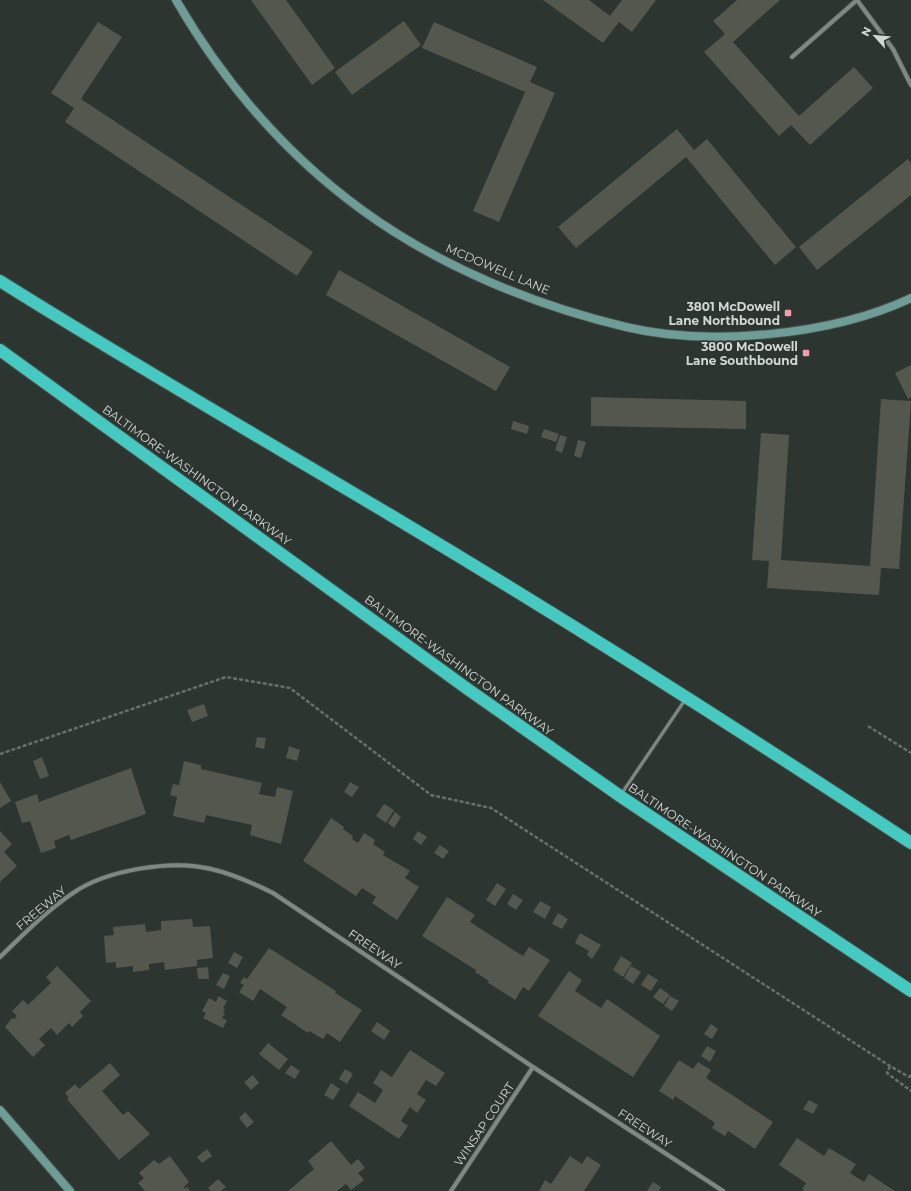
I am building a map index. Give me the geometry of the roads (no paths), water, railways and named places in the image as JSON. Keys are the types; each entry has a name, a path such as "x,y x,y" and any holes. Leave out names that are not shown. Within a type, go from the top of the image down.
{"highway":[{"path":"0,280 79,331 411,527 687,696 911,843"},
{"name":"BALTIMORE-WASHINGTON PARKWAY","path":"0,350 431,662 620,796 911,991"}],"street":[{"name":"MCDOWELL LANE","path":"176,0 188,22 238,93 275,134 319,175 361,209 412,243 460,268 521,294 575,313 628,328 684,335 744,336 789,332 843,322 897,305 911,298"},
{"path":"792,57 857,0 893,49 911,85"},
{"name":"FREEWAY","path":"0,957 41,919 74,893 103,877 137,869 172,866 209,868 244,879 273,893 533,1067 723,1191"},
{"name":"WINSAP COURT","path":"451,1191 533,1067"},
{"path":"0,1110 70,1191"}],"lane":[{"path":"620,796 687,696"}],"place":[{"name":"3801 McDowell Lane Northbound","path":"788,313"},
{"name":"3800 McDowell Lane Southbound","path":"806,353"}]}
